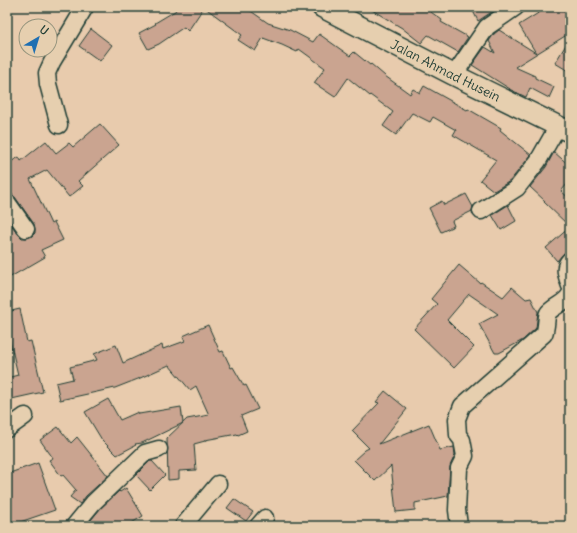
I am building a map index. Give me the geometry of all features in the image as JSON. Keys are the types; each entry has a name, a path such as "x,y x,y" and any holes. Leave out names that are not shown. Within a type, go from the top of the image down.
{"main road":[{"name":"Jalan Ahmad Husein","path":"322,7 454,75 564,129"}],"street":[{"path":"59,125 48,84 47,73 85,7"},
{"path":"454,75 487,27 516,7"},
{"path":"481,211 517,188 538,161 548,142 564,129"},
{"path":"7,202 26,229"},
{"path":"570,260 565,271 570,286"},
{"path":"459,526 457,510 459,468 465,456 462,440 458,436 457,418 462,406 544,334 547,328 548,313 567,299 570,294"},
{"path":"7,429 25,416"},
{"path":"74,526 93,504 145,453 159,449"},
{"path":"183,526 218,484"}],"building":[{"path":"178,7 204,7 188,31 184,27 159,44 148,49 139,33 156,24 155,23 175,11"},
{"path":"204,7 245,7 268,23 290,30 313,42 319,34 350,56 354,52 410,94 413,89 420,93 424,86 467,110 468,109 501,128 500,130 531,155 510,181 494,191 480,180 496,160 453,135 456,130 433,117 430,122 412,113 396,135 383,126 393,112 348,78 335,97 314,83 325,68 299,49 297,52 263,38 255,51 238,40 242,35"},
{"path":"367,7 424,7 442,20 441,22 468,37 458,52 428,35 421,43 402,28"},
{"path":"471,7 499,7 478,21"},
{"path":"548,7 570,7 570,33 515,67 554,87 549,98 530,88 526,97 509,89 472,65 485,47 495,53 489,41 499,30 536,53 519,25"},
{"path":"91,29 112,45 100,61 79,46"},
{"path":"570,38 570,72 555,63"},
{"path":"100,124 119,145 78,181 83,186 69,197 47,170 30,179 51,224 54,222 63,240 41,250 45,257 7,279 7,219 22,238 32,236 35,233 35,229 34,224 15,197 7,193 7,164 19,157 21,161 46,141 56,153 69,143 73,147"},
{"path":"554,152 570,166 570,181 561,191 570,199 570,227 530,187 546,167"},
{"path":"466,194 473,207 472,211 452,221 454,226 441,232 429,208 442,201 444,205"},
{"path":"508,205 516,221 501,230 492,215"},
{"path":"570,227 570,249 557,261 546,248"},
{"path":"459,265 480,283 481,282 503,297 512,287 526,299 531,298 538,312 536,328 523,340 499,353 495,353 479,324 498,314 469,294 447,320 474,347 454,368 414,329 437,304 431,299"},
{"path":"20,309 27,342 31,341 43,392 7,400 7,378 18,375 7,328 7,312"},
{"path":"208,325 220,352 223,351 231,368 233,367 244,386 246,385 258,409 241,416 247,431 238,435 205,440 194,444 196,470 179,471 179,479 168,480 167,438 187,419 209,415 196,386 190,390 169,365 115,388 60,400 56,383 73,379 70,367 97,360 94,354 116,345 123,363 162,345 163,349 185,341 183,336"},
{"path":"385,391 407,409 379,444 429,424 440,450 454,447 455,455 450,467 448,496 415,503 415,510 396,512 391,466 375,481 354,460 369,448 352,431 379,403 376,402"},
{"path":"108,399 120,420 138,412 139,414 181,407 183,423 142,443 135,444 136,445 117,455 102,440 85,412"},
{"path":"58,427 71,443 77,437 108,476 86,496 80,504 70,497 76,490 63,475 61,476 49,460 53,458 40,440"},
{"path":"150,461 152,461 165,475 150,490 136,475"},
{"path":"38,463 55,510 20,522 23,526 7,526 7,474"},
{"path":"126,488 143,516 127,526 86,526 100,509 119,491 120,492"},
{"path":"234,499 253,512 246,521 227,508"}]}
